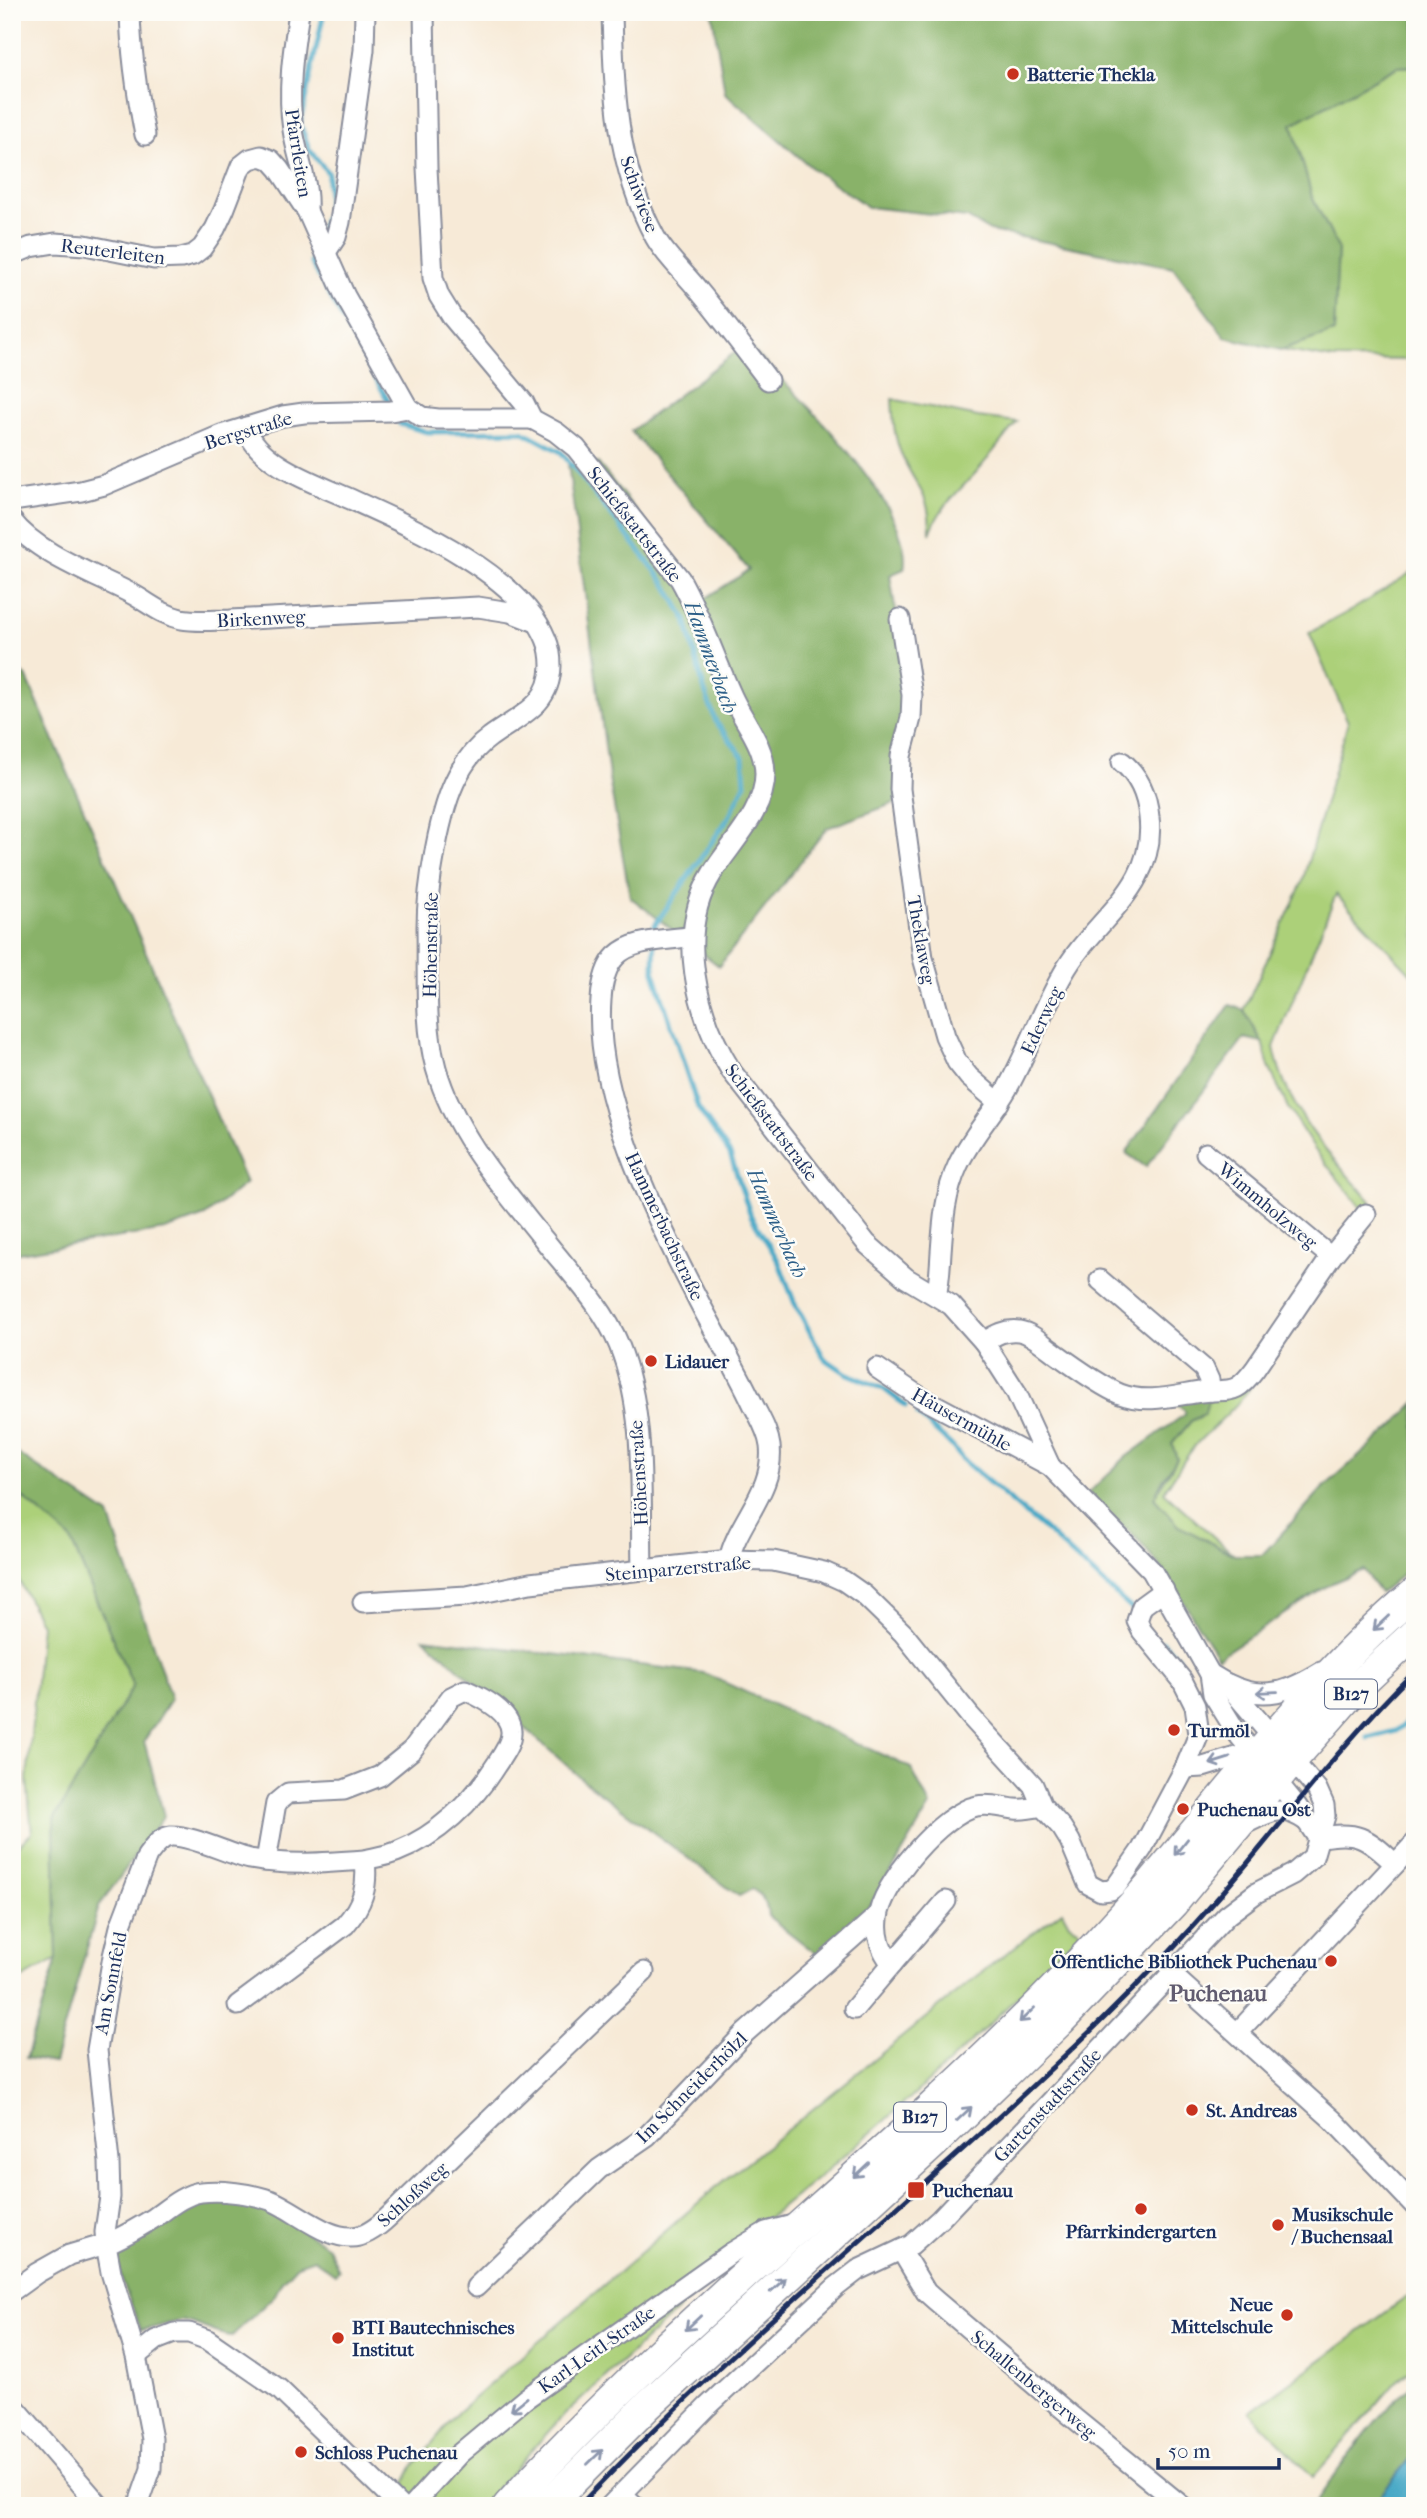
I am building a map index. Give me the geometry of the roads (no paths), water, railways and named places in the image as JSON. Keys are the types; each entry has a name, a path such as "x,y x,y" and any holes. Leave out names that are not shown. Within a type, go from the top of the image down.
{"main road":[{"name":"B127","path":"508,2506 595,2415 986,2055 1092,1950 1151,1884 1264,1747 1349,1654 1415,1593"},
{"name":"B127","path":"547,2506 648,2405 935,2142 1043,2038 1173,1903 1283,1770 1352,1692 1415,1633"}],"street":[{"path":"130,12 136,91 145,135"},
{"name":"Pfarrleiten","path":"299,12 290,102 293,132 317,233"},
{"path":"317,233 336,237 340,222 362,62 365,12"},
{"name":"Schießstattstraße","path":"424,12 427,167 433,278 439,296 452,317 524,403 532,419 556,432 576,448 680,579 692,601 733,700 761,754 765,774 762,791 742,831 700,896 692,936 692,953 706,1019 719,1051 732,1072 867,1244 906,1278 951,1305 984,1342 1016,1392 1050,1466 1087,1507 1139,1556 1164,1590 1219,1679 1213,1695 1264,1747"},
{"name":"Schiwiese","path":"612,12 614,90 620,133 635,190 655,238 722,318 768,380"},
{"name":"Reuterleiten","path":"12,255 30,247 55,243 85,245 154,258 181,258 193,254 202,248 215,229 241,166 250,159 261,156 271,160 279,169 317,233"},
{"path":"317,233 400,410"},
{"name":"Bergstraße","path":"12,501 104,485 211,439 283,416 400,410 438,419 532,419"},
{"name":"Höhenstraße","path":"246,427 250,439 273,461 396,520 463,557 527,606 546,637 551,654 550,681 543,696 530,710 487,739 469,756 455,779 444,809 427,921 429,1027 437,1070 461,1128 517,1206 588,1296 617,1341 625,1362 635,1406 639,1450 642,1570"},
{"name":"Birkenweg","path":"12,520 49,551 162,613 180,619 219,620 478,607 510,612 536,622"},
{"name":"Theklaweg","path":"900,619 912,695 911,718 901,756 900,789 923,958 945,1035 957,1062 969,1077 999,1103"},
{"name":"Ederweg","path":"936,1295 948,1189 965,1153 999,1103 1068,966 1089,937 1124,898 1143,868 1150,827 1148,804 1136,778 1122,762"},
{"name":"Hammerbachstraße","path":"692,936 638,944 626,948 615,957 602,984 599,1022 608,1082 644,1186 692,1289 767,1431 770,1459 764,1484 756,1505 731,1549 729,1560"},
{"name":"Wimmholzweg","path":"1206,1153 1331,1257"},
{"path":"984,1342 997,1333 1018,1331 1035,1337 1114,1392 1132,1398 1152,1400 1211,1391 1234,1391 1249,1377 1331,1257 1366,1214"},
{"path":"1100,1280 1202,1367 1208,1376 1211,1391"},
{"name":"Häusermühle","path":"877,1368 920,1397 1050,1466"},
{"name":"Steinparzerstraße","path":"363,1602 467,1596 530,1583 729,1560 773,1562 824,1572 844,1581 864,1595 902,1633 970,1716 1033,1785 1042,1806 1062,1828 1080,1869 1092,1888 1111,1890 1122,1879 1142,1849"},
{"path":"1151,1884 1142,1849 1185,1768 1199,1734 1195,1706 1174,1667 1142,1631 1140,1614 1164,1590"},
{"path":"1219,1679 1252,1692 1285,1691 1304,1683 1349,1654"},
{"name":"Am Sonnfeld","path":"106,2244 110,2197 109,2162 97,2050 120,1927 147,1856 154,1846 170,1836 251,1859 267,1861 315,1864 365,1860 394,1853 424,1838 472,1798 507,1748 512,1732 507,1718 483,1698 465,1690 450,1697 412,1750 380,1776 344,1790 288,1793 276,1803 267,1861"},
{"path":"1185,1768 1203,1766 1264,1747"},
{"name":"Gartenstadtstraße","path":"1264,1747 1283,1770 1296,1805 1318,1838"},
{"name":"Gartenstadtstraße","path":"622,2502 707,2407 836,2287 858,2270 911,2245 940,2219 1170,1973 1241,1903 1306,1865 1313,1857 1325,1816 1324,1805 1313,1784 1283,1770"},
{"name":"Im Schneiderhölzl","path":"476,2287 599,2169 647,2136 745,2033 877,1916 898,1875 935,1830 955,1814 978,1806 1016,1809 1042,1806"},
{"path":"1236,1829 1276,1810 1294,1813 1305,1821"},
{"path":"1318,1838 1341,1833 1354,1835 1365,1839 1395,1864"},
{"path":"1238,2032 1415,1843"},
{"path":"238,2005 345,1925 358,1910 366,1891 365,1860"},
{"path":"854,2009 946,1901"},
{"path":"877,1916 879,1943 892,1964"},
{"name":"Schloßweg","path":"106,2244 126,2236 178,2201 197,2192 232,2193 271,2200 328,2231 348,2237 361,2236 372,2230 431,2177 644,1972"},
{"path":"1170,1973 1333,2120 1415,2206"},
{"name":"Karl-Leitl-Straße","path":"412,2506 459,2454 525,2399 730,2253 766,2232 802,2223"},
{"path":"12,2291 69,2255 106,2244 111,2272 136,2356 152,2439 151,2469 138,2506"},
{"name":"Schallenbergerweg","path":"901,2250 926,2292 934,2300 1182,2506"},
{"path":"136,2356 156,2340 174,2333 189,2333 208,2340 279,2389 400,2506"},
{"path":"12,2404 100,2506"}],"water":[{"path":"1415,2453 1415,2506 1372,2506"}],"waterway":[{"name":"Hammerbach","path":"322,228 328,207 328,173 309,149 300,123 324,12"},
{"name":"Hammerbach","path":"316,248 311,262 391,406"},
{"name":"Hammerbach","path":"395,415 400,424 427,432 522,431 561,452 665,583 686,620 704,689 716,722 743,757 745,784 729,817 655,925 654,972 698,1108 730,1154 751,1216 778,1260 795,1304 824,1358 846,1373 884,1389 906,1406"},
{"name":"Hammerbach","path":"918,1415 951,1445 964,1461 1135,1612"},
{"name":"Hammerbach","path":"1163,1642 1178,1658"},
{"name":"Hammerbach","path":"1368,1738 1396,1731 1415,1715"}],"railway":[{"path":"579,2506 706,2380 971,2142 1117,2005 1209,1908 1340,1751 1415,1671"}],"place":[{"name":"Batterie Thekla","path":"1013,74"},
{"name":"Lidauer","path":"651,1361"},
{"name":"Turmöl","path":"1174,1730"},
{"name":"Puchenau Ost","path":"1183,1809"},
{"name":"Öffentliche Bibliothek Puchenau","path":"1331,1961"},
{"name":"St. Andreas","path":"1192,2110"},
{"name":"Puchenau","path":"916,2190"},
{"name":"Pfarrkindergarten","path":"1141,2209"},
{"name":"Musikschule / Buchensaal","path":"1278,2225"},
{"name":"Neue Mittelschule","path":"1287,2315"},
{"name":"BTI Bautechnisches Institut","path":"338,2338"},
{"name":"Schloss Puchenau","path":"301,2452"}],"district":[{"name":"Puchenau","path":"1218,1993"}]}
